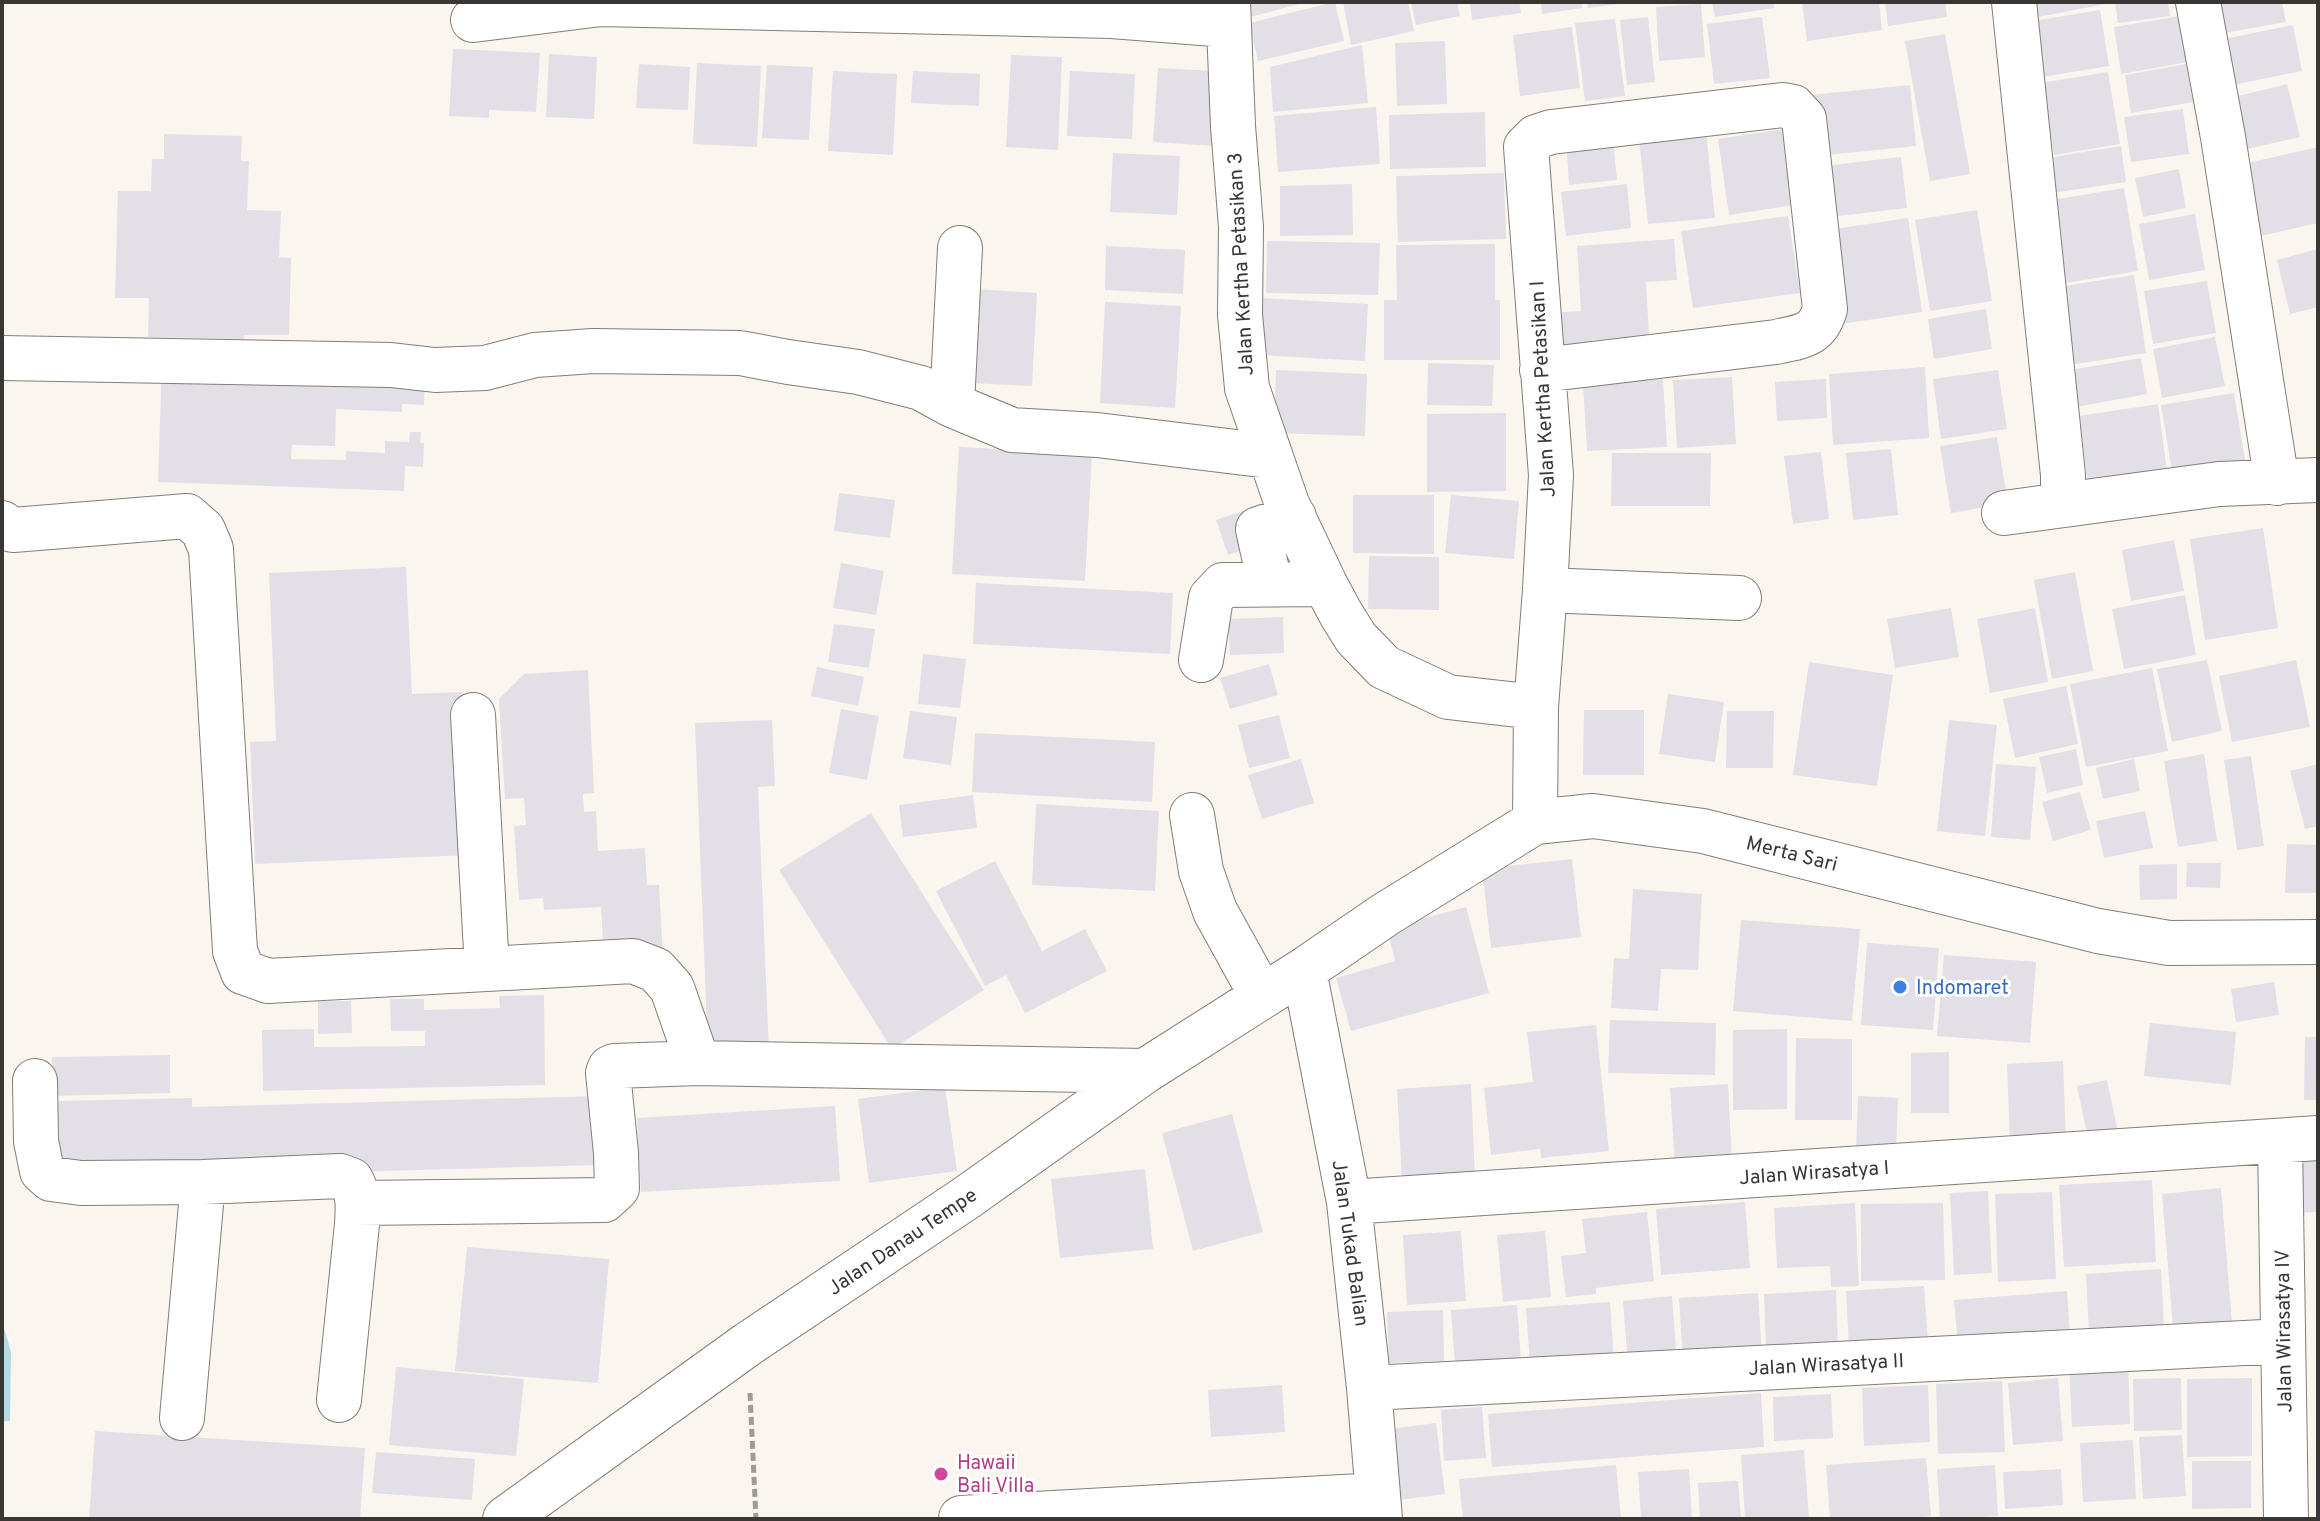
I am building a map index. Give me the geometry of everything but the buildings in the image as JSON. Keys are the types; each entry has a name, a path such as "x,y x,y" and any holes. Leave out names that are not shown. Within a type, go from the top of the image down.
{"street":[{"path":"2014,2 2063,475 2063,505"},
{"path":"2004,513 2219,484 2297,482 2223,137 2198,2"},
{"path":"473,20 601,4 1111,9 1228,14"},
{"name":"Jalan Kertha Petasikan 3","path":"1228,14 1241,227 1240,315 1245,373 1269,456 1294,517 1325,584 1356,638 1384,667 1448,697 1536,707"},
{"name":"Jalan Kertha Petasikan I","path":"1535,822 1536,707 1551,475 1542,370 1526,147 1536,137 1551,132 1782,105 1793,107 1804,119 1825,309 1816,329 1806,335 1776,342 1542,370"},
{"path":"952,405 960,248"},
{"path":"2,358 391,365 435,370 485,368 535,355 593,351 740,353 858,372 921,388 952,405 1012,430 1097,435 1269,456"},
{"path":"2,523 5,528 13,530 187,516 203,530 211,549 235,951 243,972 268,981 633,961 656,970 672,988 698,1063"},
{"path":"1270,584 1258,529 1294,517"},
{"path":"1201,660 1211,598 1223,585 1325,584"},
{"path":"1545,590 1739,598"},
{"path":"473,715 487,969"},
{"path":"1192,815 1201,871 1215,911 1262,996"},
{"name":"Merta Sari","path":"1304,970 1386,914 1535,822 1593,816 1703,831 2098,931 2169,943 2318,942"},
{"name":"Jalan Danau Tempe","path":"505,1519 748,1344 966,1198 1145,1071 1304,970"},
{"name":"Jalan Tukad Balian","path":"1304,970 1349,1202 1379,1507"},
{"path":"358,1203 604,1200 617,1188 610,1068 614,1066 698,1063 1145,1071"},
{"path":"35,1081 36,1141 42,1171 51,1179 81,1183 203,1182 340,1176 351,1180 358,1203 339,1400"},
{"name":"Jalan Wirasatya I","path":"1349,1202 2299,1140"},
{"name":"Jalan Wirasatya IV","path":"2286,1519 2283,1341 2299,1140"},
{"path":"182,1418 203,1182"},
{"name":"Jalan Wirasatya II","path":"1369,1388 2283,1341"},
{"path":"961,1518 1379,1507"}],"path":[{"path":"748,1344 756,1519"}],"water":[{"path":"2,1301 4,1328 11,1352 10,1421 2,1421"}],"place":[{"name":"Indomaret","path":"1900,987"},
{"name":"Hawaii Bali Villa","path":"941,1474"}]}
